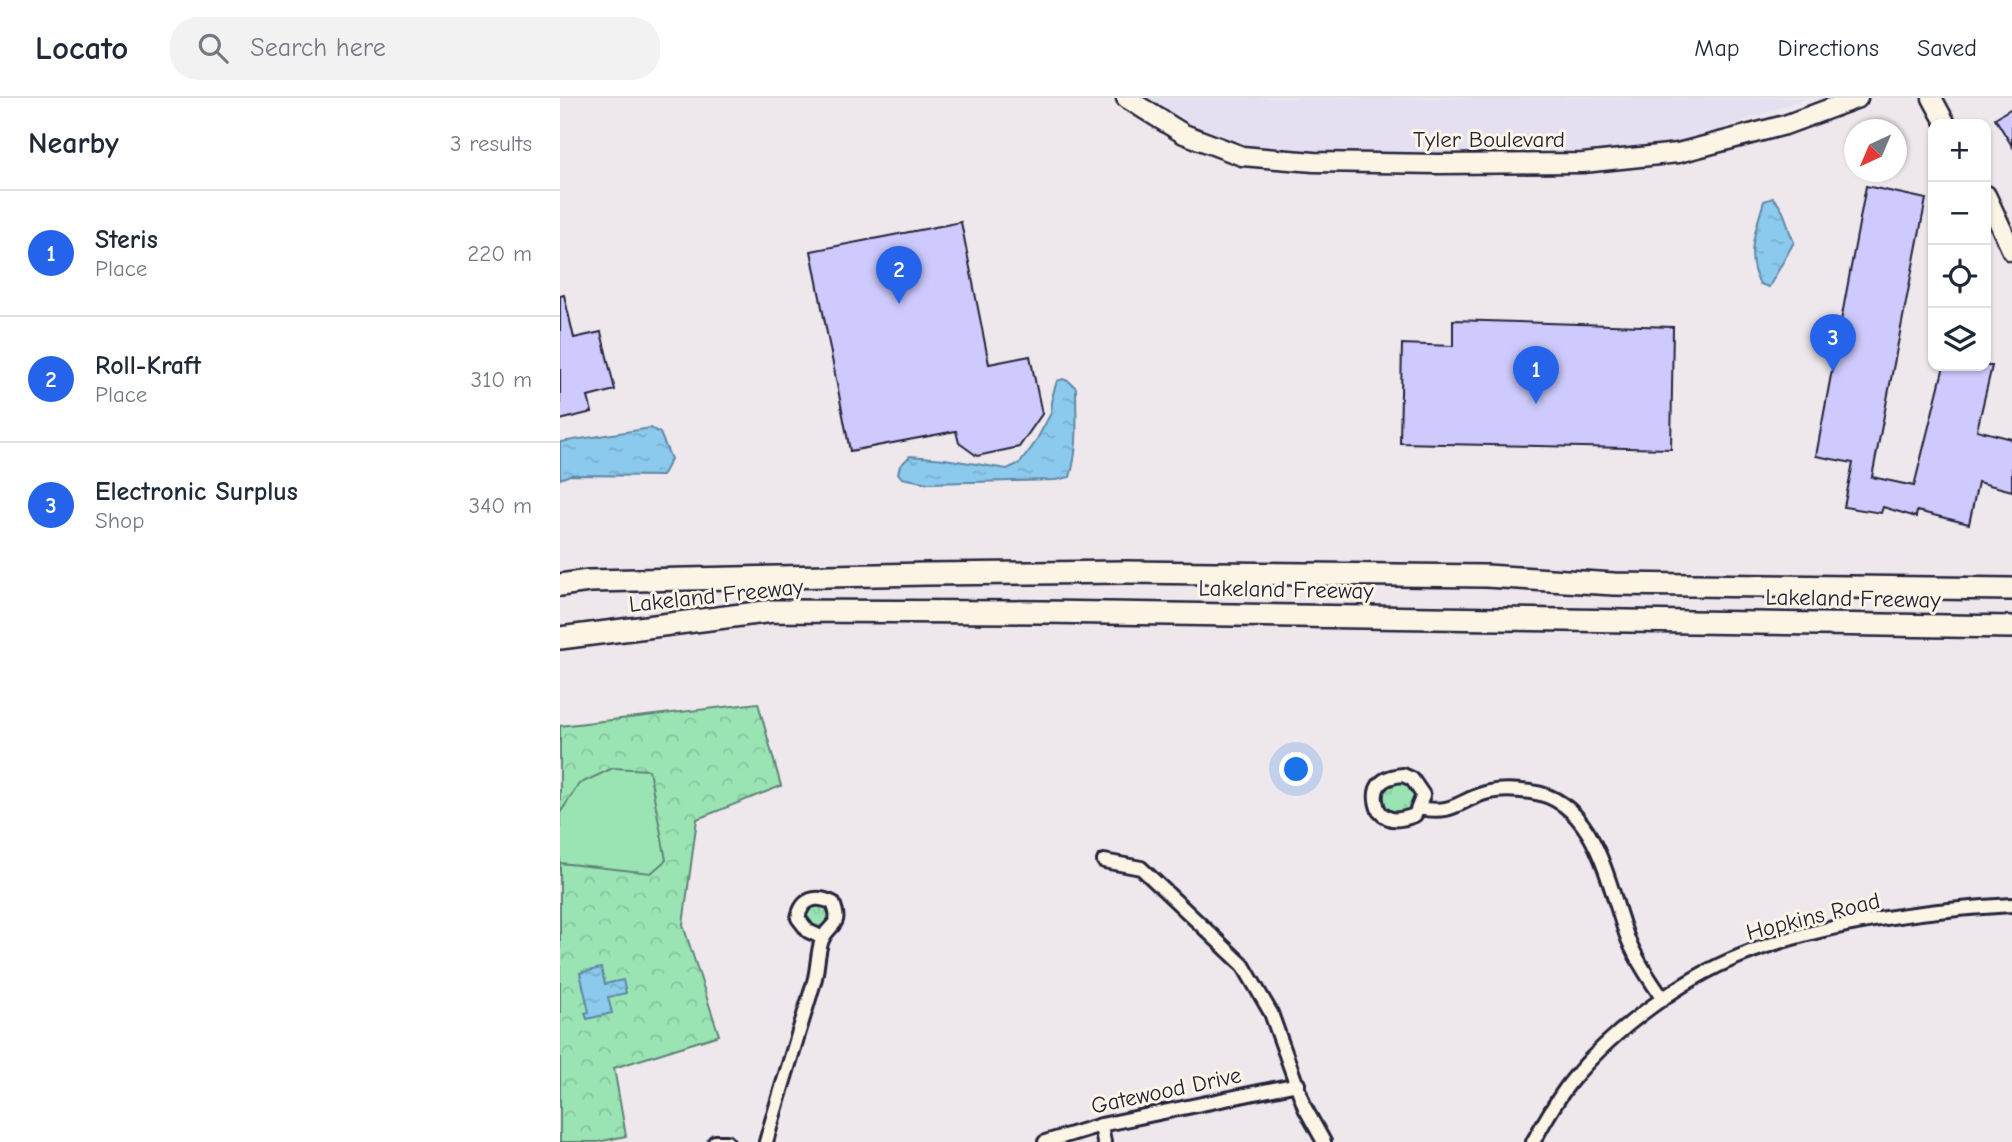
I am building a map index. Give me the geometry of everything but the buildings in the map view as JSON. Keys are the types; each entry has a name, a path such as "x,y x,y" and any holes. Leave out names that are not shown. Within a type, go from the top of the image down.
{"highway":[{"name":"Lakeland Freeway","path":"560,585 589,581 927,573 1126,572 1486,576 1614,584 2012,589"},
{"name":"Lakeland Freeway","path":"560,638 772,611 1044,612 2012,627"}],"street":[{"name":"Tyler Boulevard","path":"1126,98 1184,134 1242,156 1314,162 1451,164 1583,163 1678,153 1785,125 1857,98"},
{"path":"1932,98 1943,119"},
{"path":"1991,206 2012,251"},
{"path":"1418,808 1451,809 1488,792 1511,790 1535,792 1550,798 1574,814 1597,849 1629,941 1644,972 1663,999"},
{"path":"1104,861 1141,868 1244,965 1271,1013 1305,1108 1324,1142"},
{"name":"Hopkins Road","path":"1533,1142 1557,1102 1592,1058 1663,999 1738,957 1778,943 1857,924 1963,908 2012,905"},
{"path":"766,1142 815,978 822,938"},
{"name":"Gatewood Drive","path":"1045,1142 1101,1125 1298,1084"},
{"path":"1101,1125 1104,1142"},
{"path":"715,1142 727,1142"}],"shaded area":[{"path":"1146,98 1806,98 1694,139 1642,149 1335,155 1247,146 1186,121"}],"green space":[{"path":"758,703 781,786 697,819 683,925 719,1035 614,1068 626,1136 598,1142 560,1142 560,726"},
{"path":"613,768 649,770 666,860 651,873 560,863 560,813 579,784"},
{"path":"1398,781 1409,786 1414,797 1409,808 1398,813 1387,808 1382,797 1387,786"},
{"path":"812,903 827,906 831,915 827,923 817,928 805,914"}],"water":[{"path":"1773,198 1784,213 1794,242 1769,287 1760,284 1755,274 1752,253 1764,201"},
{"path":"1063,379 1076,388 1076,444 1070,477 1056,480 928,483 902,478 898,473 900,466 910,456 1007,469 1020,463 1035,443 1051,413 1057,381"},
{"path":"651,428 660,433 671,459 662,476 570,475 560,479 560,442"},
{"path":"601,968 605,984 623,980 626,993 608,997 612,1013 587,1019 585,1013 589,1012 580,973"}],"place":[{"name":"Roll-Kraft","path":"899,304"},
{"name":"Electronic Surplus","path":"1833,372"},
{"name":"Steris","path":"1536,404"}]}
